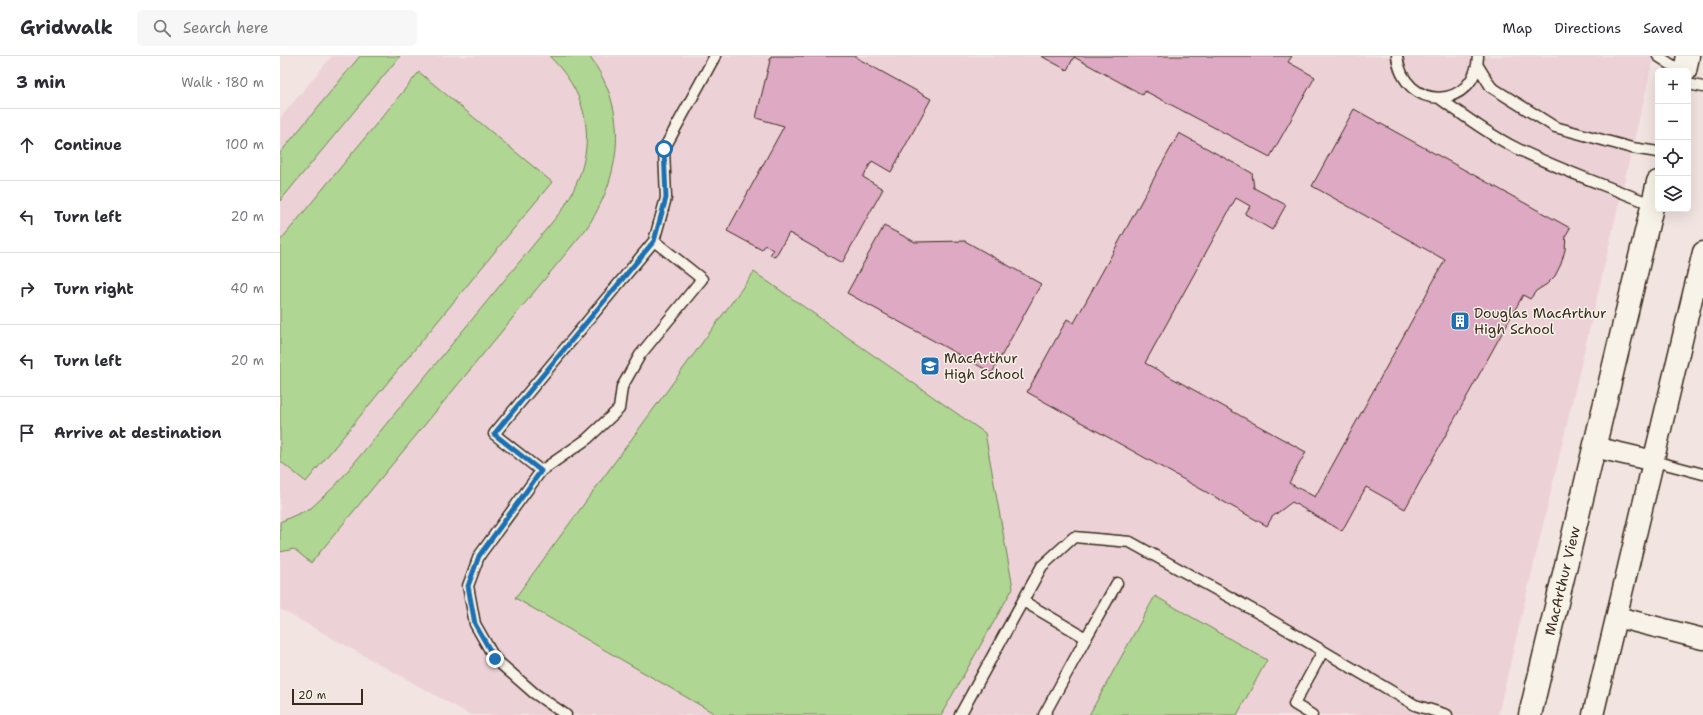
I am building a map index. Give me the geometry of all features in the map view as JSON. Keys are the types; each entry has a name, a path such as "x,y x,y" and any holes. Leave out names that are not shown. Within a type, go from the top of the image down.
{"street":[{"path":"1685,68 1688,56"},
{"name":"MacArthur View","path":"1530,715 1655,194"},
{"path":"1593,715 1654,461 1697,301 1703,252"},
{"path":"1594,447 1654,461"},
{"path":"1617,617 1703,639"}],"lane":[{"path":"541,471 494,434 654,241 666,198 664,149 715,56"},
{"path":"1397,56 1398,68 1404,80 1413,90 1425,96 1439,98 1452,96 1464,89 1473,78 1478,61"},
{"path":"1658,56 1676,68"},
{"path":"1478,61 1491,87 1555,127 1632,148 1655,152"},
{"path":"1691,85 1703,87"},
{"path":"1439,98 1482,128 1518,149 1583,179 1620,191 1652,205"},
{"path":"566,715 534,693 495,659 475,624 468,586 479,556 541,471 587,439 619,409 622,387 640,355 702,279 654,241"},
{"path":"1654,461 1703,474"},
{"path":"960,715 1042,566 1074,537 1130,542 1323,651 1415,705 1447,715"},
{"path":"1044,715 1116,583"},
{"path":"1023,601 1086,638"},
{"path":"1312,715 1294,704 1323,651"}],"shaded area":[{"name":"MacArthur High School","path":"332,56 1654,56 1498,715 471,715 280,609 280,118"}],"green space":[{"path":"360,56 400,56 280,201 280,153"},
{"path":"549,56 589,56 602,77 611,98 616,120 614,165 598,209 586,229 311,563 294,549 280,552 280,522 311,508 336,485 562,210 573,190 581,170 586,150 586,130 583,111 576,92 564,73"},
{"path":"419,72 552,182 306,482 280,461 280,241"},
{"path":"754,272 985,433 1013,588 941,715 717,715 515,598"},
{"path":"1155,596 1267,660 1237,715 1089,715"}],"building":[{"path":"771,56 857,56 857,58 931,99 891,172 872,161 863,177 883,189 842,263 789,233 775,257 770,255 773,250 765,245 762,250 727,231 784,126 756,118"},
{"path":"1041,56 1292,56 1288,62 1315,77 1270,157 1145,91 1143,95 1074,57 1067,70"},
{"name":"Douglas MacArthur High School","path":"1354,109 1570,228 1566,235 1565,250 1561,264 1555,276 1547,284 1536,291 1530,299 1523,295 1405,509 1366,487 1342,531 1292,502 1272,517 1267,526 1027,392 1067,319 1074,323 1179,133 1252,173 1254,188 1286,205 1272,230 1245,214 1250,206 1236,198 1145,363 1306,452 1289,483 1315,497 1445,260 1312,186"},
{"path":"884,226 915,242 965,241 1041,284 992,373 847,293"}],"place":[{"name":"Douglas MacArthur High School","path":"1460,321"},
{"name":"MacArthur High School","path":"930,366"}],"route":[{"path":"495,659 475,624 468,586 479,556 541,471 494,434 654,241 666,198 664,149"}]}
